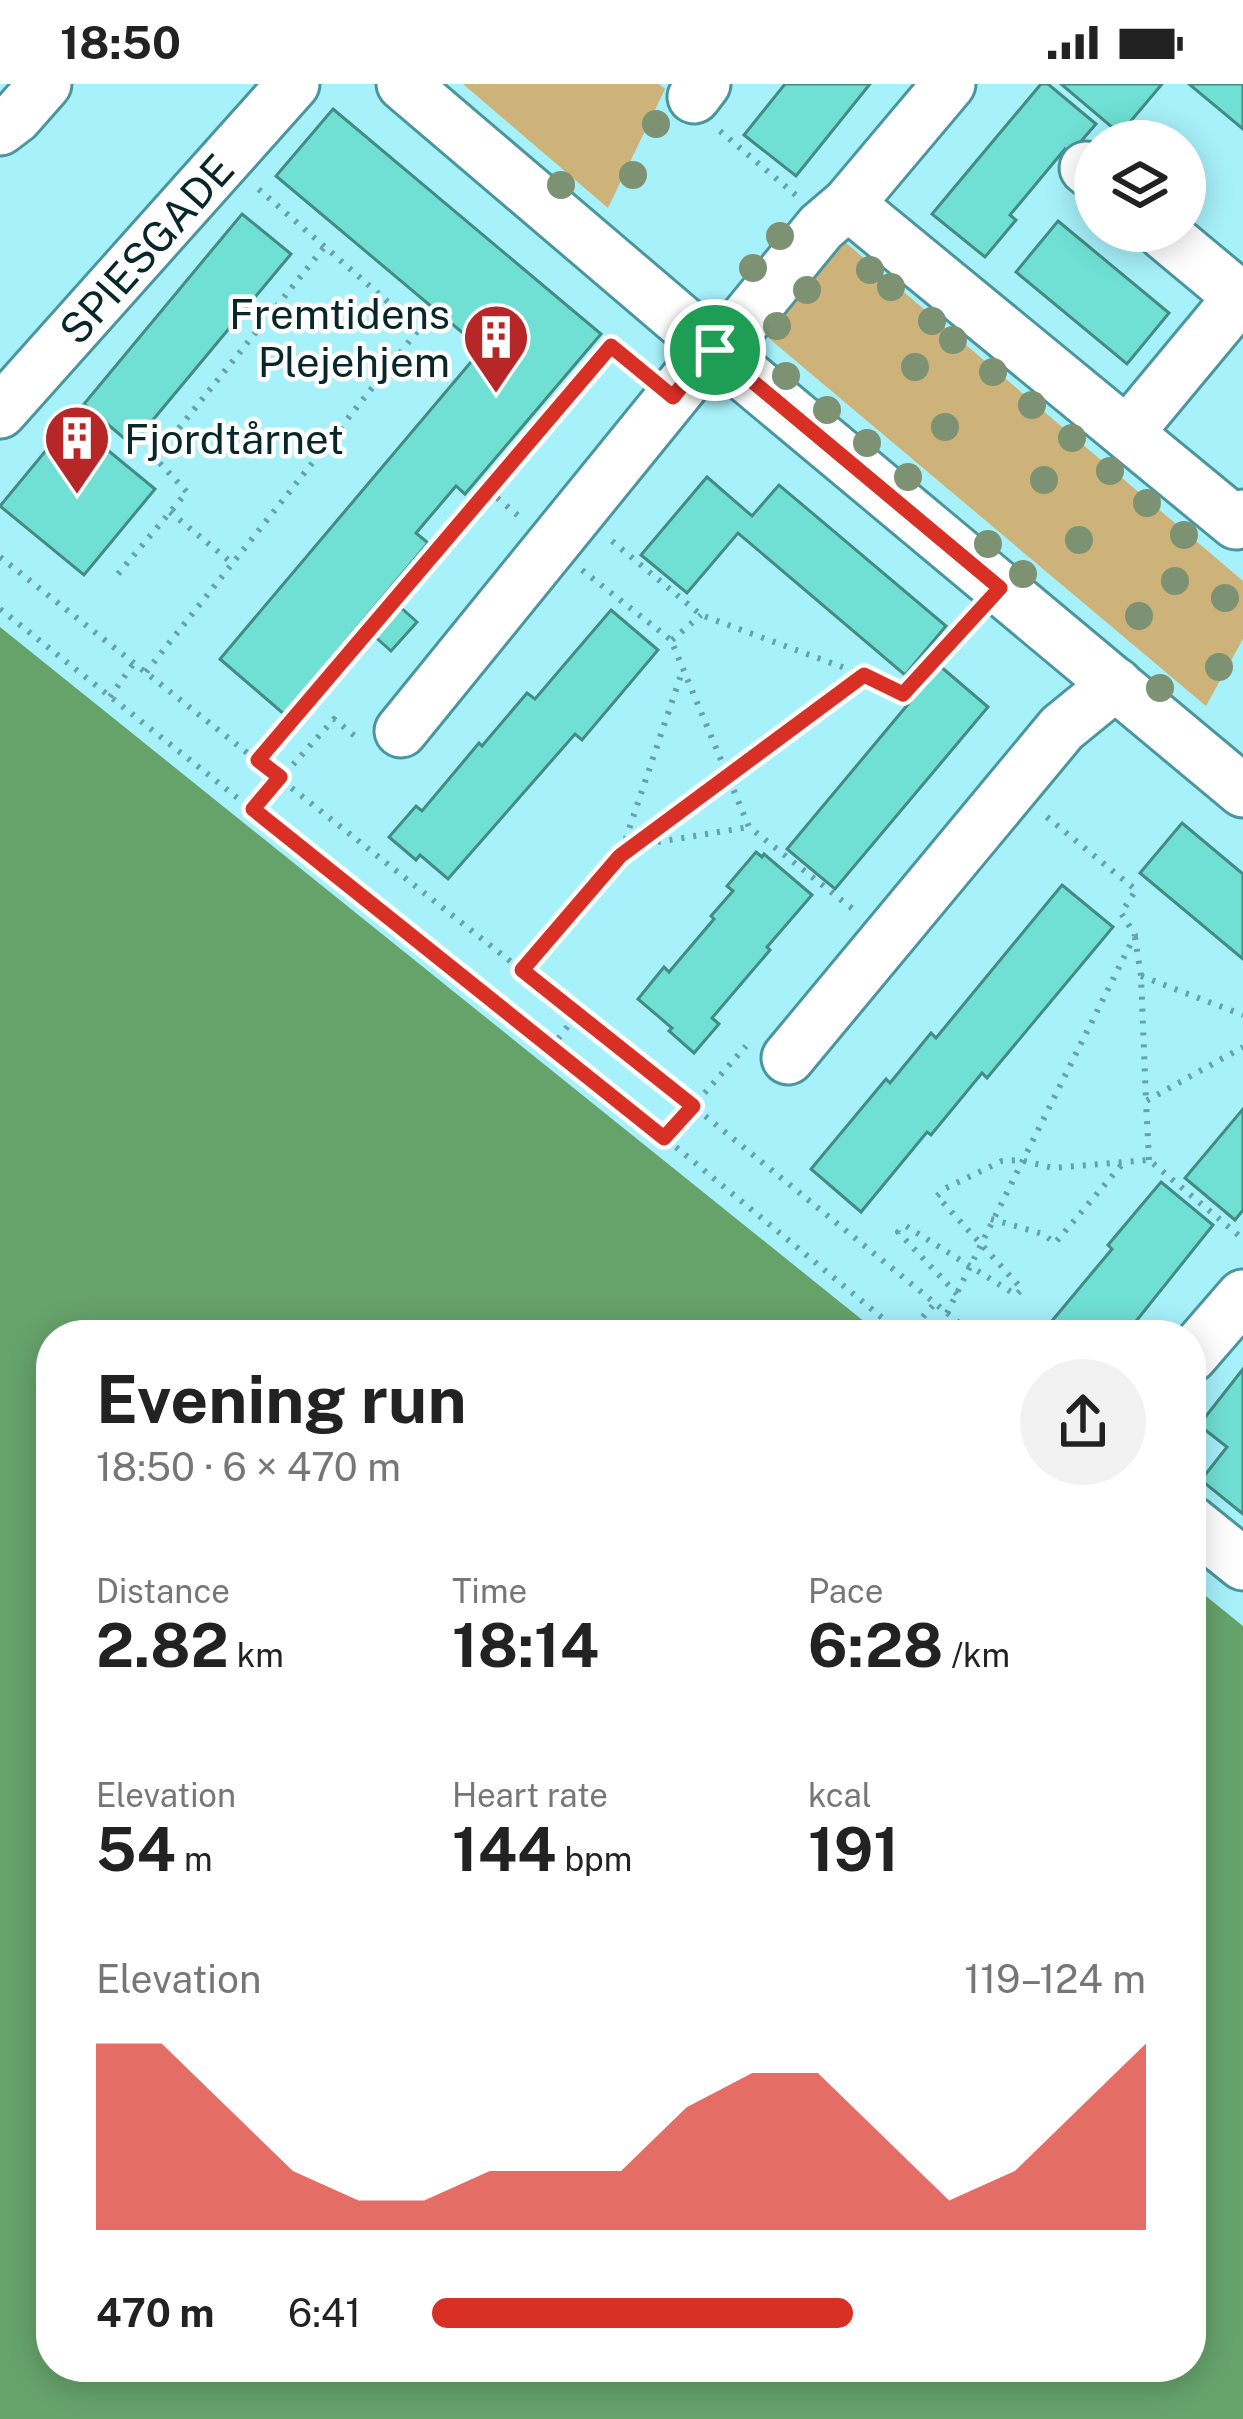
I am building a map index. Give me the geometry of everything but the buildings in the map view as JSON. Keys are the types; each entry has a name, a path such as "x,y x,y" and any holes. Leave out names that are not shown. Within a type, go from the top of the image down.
{"street":[{"path":"0,129 45,84"},
{"name":"SPIESGADE","path":"0,412 292,84"},
{"path":"403,84 1243,791"},
{"path":"383,737 565,529 699,364 730,338 949,84"},
{"path":"838,213 1236,523 1243,516"},
{"path":"1126,433 1240,297 1186,252"},
{"path":"788,1058 1062,728 1116,684"},
{"path":"1206,1339 1243,1296"},
{"path":"1206,1534 1243,1564"}],"path":[{"path":"706,104 838,213"},
{"path":"146,672 419,329 225,160"},
{"path":"118,574 187,492 155,458 325,246"},
{"path":"258,760 611,346 673,397"},
{"path":"488,490 565,529 701,615 903,694 1000,588"},
{"path":"170,512 232,563"},
{"path":"565,529 671,640 749,827 888,937"},
{"path":"0,557 956,1320"},
{"path":"0,609 887,1320"},
{"path":"671,640 701,615"},
{"path":"110,697 134,663"},
{"path":"620,856 683,670"},
{"path":"522,970 620,856 864,675"},
{"path":"253,809 334,719 383,737"},
{"path":"1012,787 1136,890 1121,913 1135,934 1141,976 1149,1160"},
{"path":"633,846 749,827"},
{"path":"947,1313 1135,934"},
{"path":"1141,976 1243,1016"},
{"path":"550,1048 577,1014"},
{"path":"1145,1101 1243,1047"},
{"path":"664,1138 693,1106"},
{"path":"957,1294 898,1232 906,1226 1016,1295 1022,1289 937,1196 1002,1161 1053,1168 1149,1160 1243,1239"},
{"path":"991,1219 1043,1234 1055,1243 1124,1162"},
{"path":"920,1320 935,1304"}],"shaded area":[{"path":"463,84 659,84 665,89 608,208"},
{"path":"845,242 1243,581 1243,639 1206,706 759,330 827,248"},
{"path":"0,627 862,1320 36,1320 36,2382 1206,2382 1206,1596 1243,1626 1243,2419 0,2419"}],"place":[{"name":"Fremtidens Plejehjem","path":"496,396"},
{"name":"Fjordtårnet","path":"77,497"}],"route":[{"path":"611,346 673,397 715,350 1000,588 903,694 864,675 620,856 522,970 693,1106 664,1138 253,809 280,777 258,760 611,346"}]}
